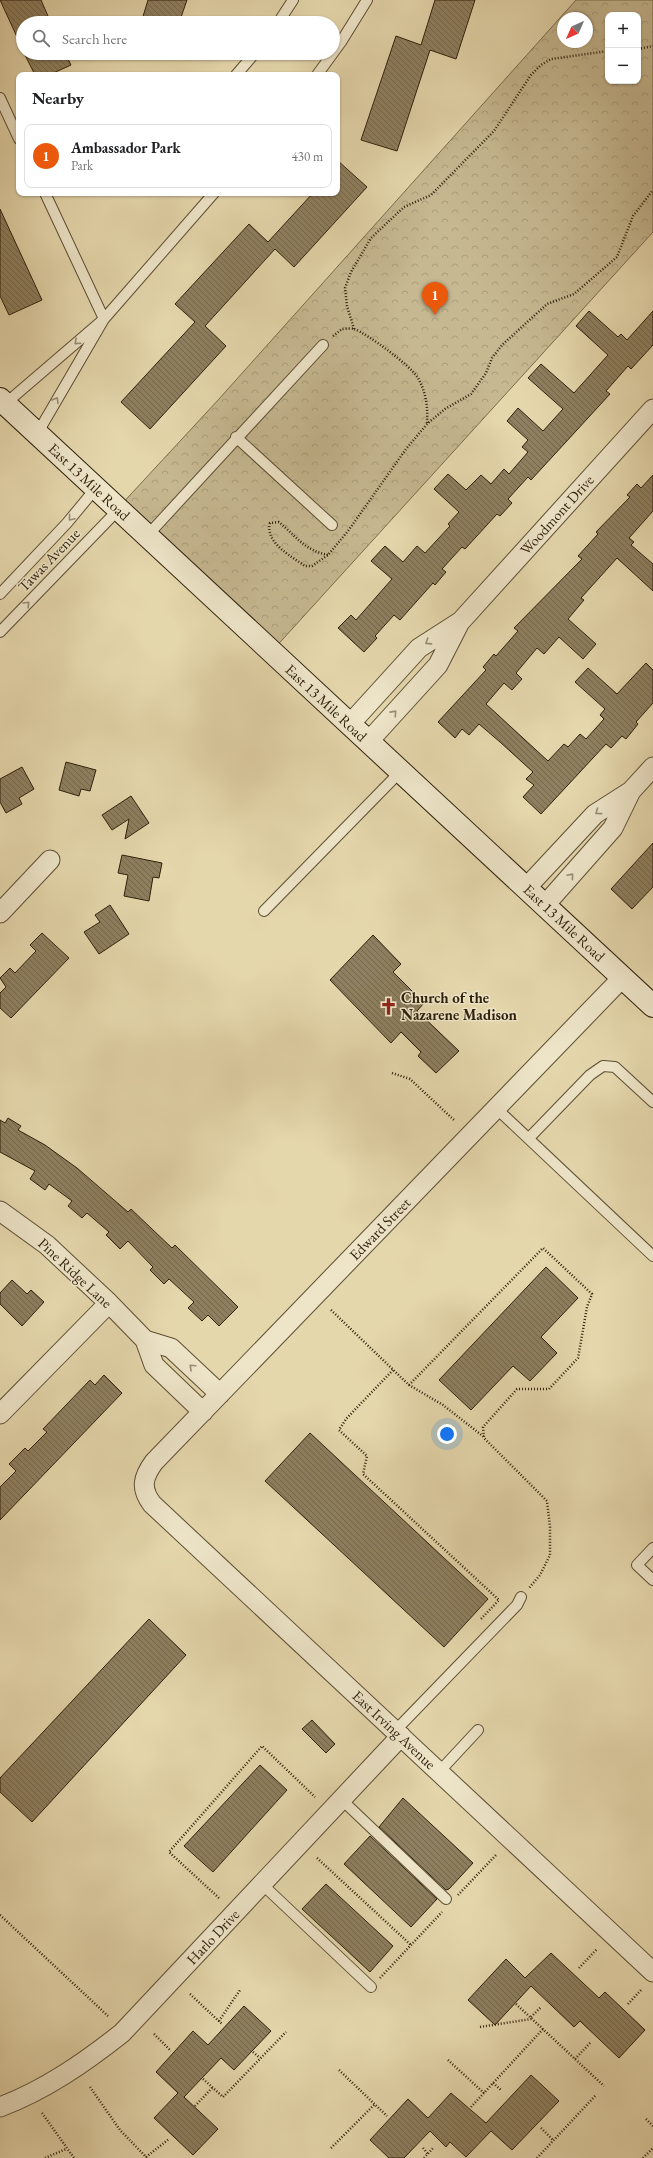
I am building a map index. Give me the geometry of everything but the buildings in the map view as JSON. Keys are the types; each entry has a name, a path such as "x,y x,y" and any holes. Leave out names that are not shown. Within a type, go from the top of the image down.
{"main road":[{"name":"East 13 Mile Road","path":"2,402 653,1006"}],"street":[{"name":"Woodmont Drive","path":"368,742 438,664 461,621 653,409"},
{"name":"Woodmont Drive","path":"349,725 419,648 461,621"},
{"path":"545,906 613,828 631,792 653,767"},
{"path":"526,888 595,814 631,792"},
{"path":"0,913 50,860"},
{"name":"Edward Street","path":"143,1482 144,1477 154,1462 622,978"},
{"name":"Pine Ridge Lane","path":"0,1211 47,1245 109,1303 145,1340 154,1365 203,1412"},
{"path":"0,1414 109,1303"},
{"name":"Pine Ridge Lane","path":"145,1340 172,1348 220,1394"},
{"name":"East Irving Avenue","path":"143,1482 145,1492 152,1504 653,1972"},
{"name":"Harlo Drive","path":"0,2108 19,2100 90,2059 122,2033 342,1800 398,1734"}],"lane":[{"path":"283,16 294,0"},
{"path":"340,43 367,0"},
{"path":"239,72 249,60"},
{"path":"319,72 328,60"},
{"path":"0,98 16,133"},
{"path":"46,196 104,319"},
{"path":"2,402 104,319 211,196"},
{"path":"37,434 104,319"},
{"path":"147,536 236,437 323,345"},
{"path":"236,437 332,525"},
{"name":"Tawas Avenue","path":"0,594 67,523 96,488"},
{"name":"Tawas Avenue","path":"0,632 119,510"},
{"path":"264,911 400,772"},
{"path":"530,1138 590,1075 603,1066 615,1067 653,1102"},
{"path":"496,1109 530,1138 653,1256"},
{"path":"653,1548 637,1565 653,1580"},
{"path":"398,1734 517,1605 521,1597"},
{"path":"439,1772 478,1730"},
{"path":"342,1800 449,1902"},
{"path":"263,1885 374,1983"}],"path":[{"path":"641,48 653,46"},
{"path":"354,329 347,306 345,288 351,272 371,238 404,207 431,195 494,131 531,75 541,65 551,59 605,51"},
{"path":"328,554 316,552 302,545 279,522 270,523 268,531 273,541 305,566 312,566 328,554 348,531 406,449 427,424 455,401 471,394 486,373 492,358 502,346 547,304 574,294 617,257 633,216 653,190"},
{"path":"323,345 342,329 354,329 388,351 417,377 423,389 428,406 427,424"},
{"path":"392,1073 410,1079 455,1121"},
{"path":"409,1385 543,1248 592,1294 587,1307 578,1358 549,1389 517,1389 483,1427 484,1438"},
{"path":"331,1310 409,1385 443,1405 484,1438 547,1501 550,1527 550,1555 540,1575 521,1597"},
{"path":"393,1370 346,1419 339,1430 367,1456 363,1474 499,1600 479,1622"},
{"path":"219,1898 169,1852 262,1746 315,1797"},
{"path":"374,1983 449,1902 496,1855"},
{"path":"317,1858 410,1945"},
{"path":"0,1915 108,2016"},
{"path":"579,1968 596,1949"},
{"path":"219,2020 240,1990"},
{"path":"628,2004 641,1990"},
{"path":"190,1994 222,2024"},
{"path":"516,2004 604,2086"},
{"path":"480,2027 531,2018 541,2007"},
{"path":"471,2107 543,2029"},
{"path":"204,2079 223,2097 286,2032"},
{"path":"154,2034 171,2051"},
{"path":"575,2059 591,2042"},
{"path":"253,2052 260,2058"},
{"path":"448,2060 484,2093"},
{"path":"339,2070 387,2116"},
{"path":"493,2083 501,2090"},
{"path":"90,2087 120,2130 147,2157 169,2139"},
{"path":"195,2106 213,2087"},
{"path":"537,2158 596,2095"},
{"path":"332,2148 375,2104"},
{"path":"42,2114 74,2158"},
{"path":"646,2119 653,2126"},
{"path":"541,2128 554,2140"},
{"path":"424,2158 434,2147"},
{"path":"422,2148 428,2154"},
{"path":"643,2158 653,2148"},
{"path":"44,2158 66,2149"}],"green space":[{"path":"576,0 653,0 653,232 273,650 119,507 219,399 557,21 557,48 593,48 593,12 565,12"}],"place":[{"name":"Ambassador Park","path":"435,315"},
{"name":"Church of the Nazarene Madison","path":"388,1007"}]}
